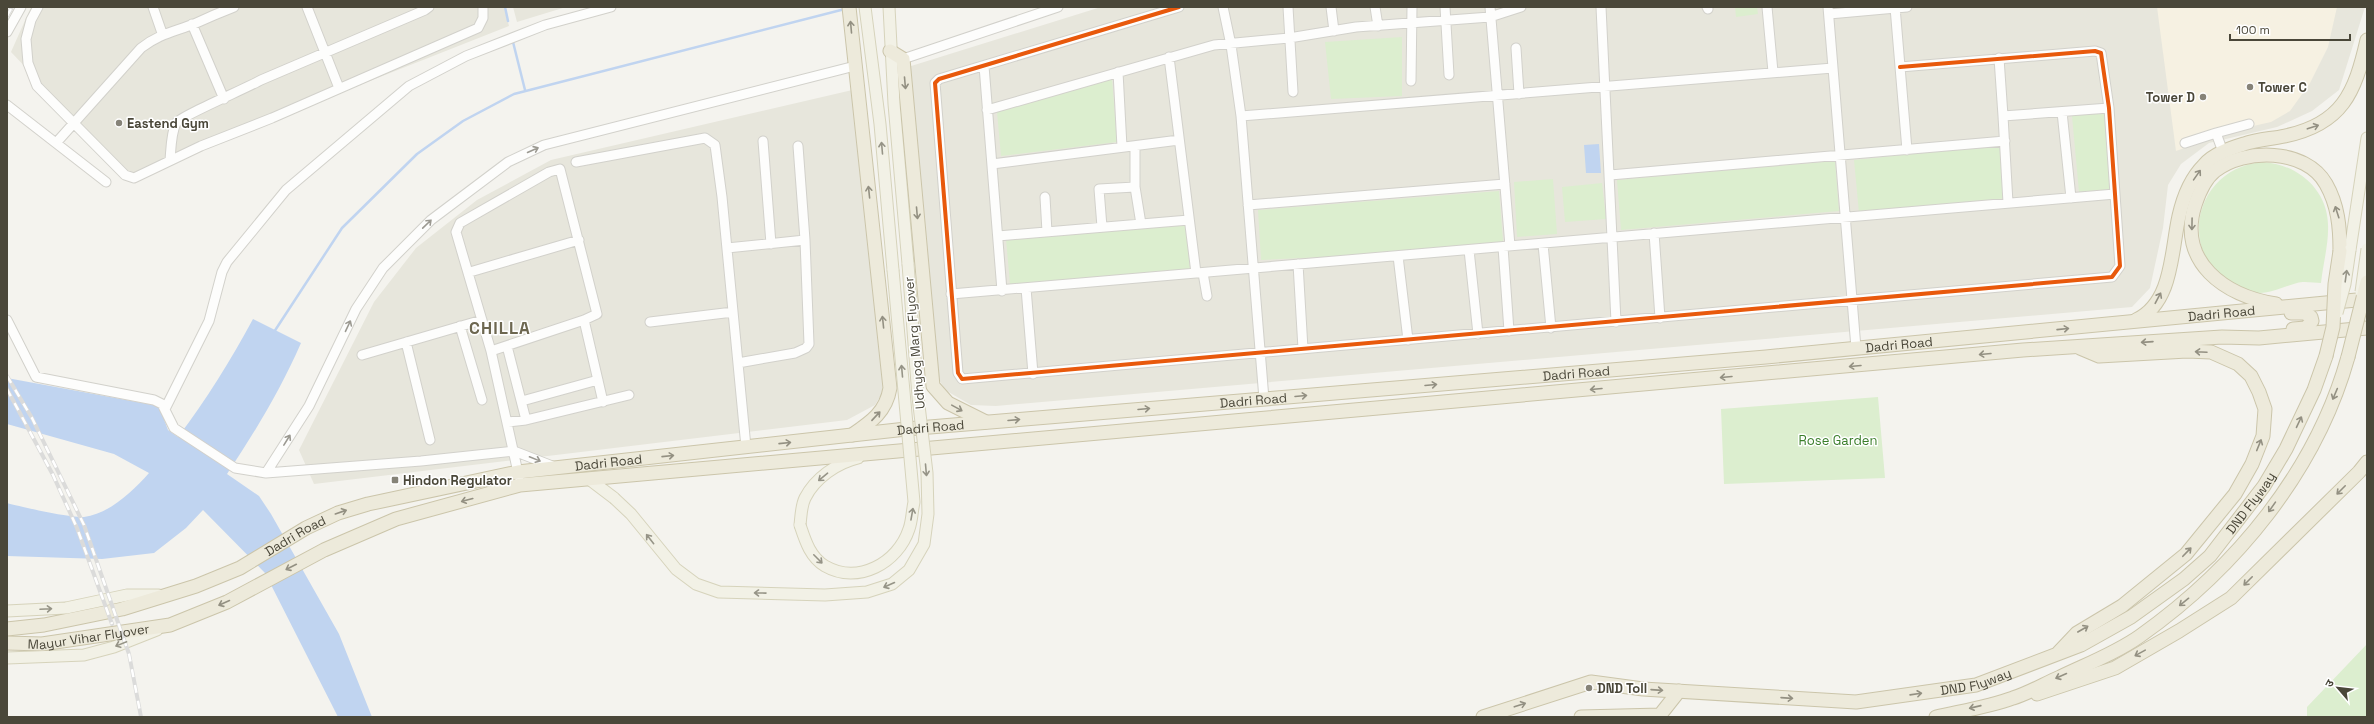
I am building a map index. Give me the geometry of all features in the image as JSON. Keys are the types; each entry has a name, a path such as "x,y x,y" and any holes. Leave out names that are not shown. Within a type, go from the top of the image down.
{"highway":[{"path":"849,7 852,48 890,388 888,402 875,419 850,436"},
{"path":"2130,323 2148,315 2159,298 2170,270 2183,200 2192,181 2204,164 2230,148 2261,138 2285,136 2322,124 2336,114 2356,78 2367,40"},
{"path":"890,52 903,59 933,386 948,403 987,422"},
{"name":"DND Flyway","path":"1483,717 1591,682 1679,691 1856,702 1976,685 2055,656 2092,640 2131,617 2184,579 2210,556 2264,486 2286,449 2314,390 2326,356 2333,327 2335,284 2345,250 2340,221 2326,182 2298,161 2277,155 2258,154 2233,162 2214,171 2199,191 2192,215 2192,234 2196,250 2204,267 2214,278 2231,291 2262,302 2293,306"},
{"name":"DND Flyway","path":"1936,717 2013,698 2109,654 2139,636 2187,600 2226,564 2262,522 2306,457 2325,419 2348,357 2362,325 2367,282"},
{"name":"Dadri Road","path":"163,595 196,586 240,568 306,528 338,513 368,504 518,472 987,422 1856,348 2130,323 2367,299"},
{"path":"2217,314 2260,316 2300,312 2311,317 2310,325 2300,329 2222,337"},
{"name":"Dadri Road","path":"170,624 227,602 258,584 324,550 396,519 520,485 2077,347 2222,337 2259,338 2362,325"},
{"path":"2055,656 2077,633 2122,606 2186,554 2235,494 2252,464 2263,436 2264,409 2259,392 2251,376 2238,364 2211,352 2187,351 2099,356 2077,347"},
{"path":"890,388 933,386"},
{"path":"944,448 940,441 942,435 957,430 961,425"},
{"path":"2013,698 2048,692 2115,668 2179,632 2231,598 2359,472 2367,462"},
{"name":"Mayur Vihar Flyover","path":"7,629 44,625 122,609 163,595"},
{"name":"Mayur Vihar Flyover","path":"7,643 42,644 170,624"},
{"path":"1581,717 1660,715 1679,691"}],"main road":[{"name":"Udhyog Marg Flyover","path":"864,7 867,39 880,124 914,502 909,529 891,556 876,568 855,573 844,573 824,566 808,549 800,525 805,498 820,477 846,461 870,454"},
{"name":"Udhyog Marg Flyover","path":"589,479 614,498 631,514 676,569 696,584 719,592 825,595 868,592 892,584 909,570 924,544 928,514 927,473 918,397 890,52 891,37 889,7"},
{"path":"2345,250 2367,138"},
{"path":"2362,325 2367,249"},
{"path":"7,611 66,608 127,595 163,595"},
{"path":"7,658 84,655 114,647 170,624"}],"street":[{"path":"7,32 21,7"},
{"path":"38,7 31,20 26,40 28,63 37,86 72,123 128,176 134,178 170,160 478,28 484,18 483,7"},
{"path":"153,7 162,33"},
{"path":"56,143 72,123 141,48 162,33 192,24 234,7"},
{"path":"306,7 340,88"},
{"path":"170,160 177,121 261,80 429,7"},
{"path":"165,410 210,321 226,262 286,190 409,86 466,56 487,47 545,25 611,7"},
{"path":"903,59 1058,7"},
{"path":"1179,7 939,79 934,87 959,377 964,380 1852,302 2112,277 2120,266 2109,108 2102,55 2099,51 1900,67"},
{"path":"1223,7 1232,45 1241,116 1264,399"},
{"path":"1288,7 1293,92"},
{"path":"1331,7 1334,31"},
{"path":"1375,7 1378,26"},
{"path":"1411,81 1413,23 1412,7"},
{"path":"1445,7 1450,75"},
{"path":"1490,7 1505,184 1509,331"},
{"path":"988,110 1214,45 1232,45 1378,26 1490,17 1521,7"},
{"path":"1601,7 1616,322"},
{"path":"1767,7 1773,72"},
{"path":"1856,348 1829,11 1908,7"},
{"path":"1895,8 1907,150"},
{"path":"192,24 224,99"},
{"path":"1516,48 1519,94"},
{"path":"1169,58 1189,220 1199,273 1207,296"},
{"path":"1998,58 2005,141 2008,203"},
{"path":"266,473 309,406 356,309 383,268 431,220 508,162 544,145 855,66"},
{"path":"984,66 1002,291"},
{"path":"1241,116 1833,68"},
{"path":"1118,72 1122,147"},
{"path":"7,105 106,182"},
{"path":"2003,116 2109,108"},
{"path":"2062,112 2071,198"},
{"path":"2185,143 2250,124"},
{"path":"2216,133 2223,152"},
{"path":"576,162 704,138 709,139 715,145 727,248 746,447"},
{"path":"992,164 1122,147 1135,147 1179,140"},
{"path":"763,141 772,244"},
{"path":"1610,175 2005,141"},
{"path":"738,363 795,352 808,346 805,240 798,146"},
{"path":"1135,147 1135,187 1141,224"},
{"path":"491,351 596,316 598,312 560,169 549,172 458,225 456,232 470,272 491,351 508,422 520,485"},
{"path":"1248,205 1505,184"},
{"path":"1102,227 1099,189 1135,187"},
{"path":"951,294 1002,291 2115,194"},
{"path":"1045,197 1047,232"},
{"path":"998,236 1189,220"},
{"path":"1654,233 1660,318"},
{"path":"470,272 579,240"},
{"path":"727,248 805,240"},
{"path":"1543,244 1551,328"},
{"path":"1469,250 1478,334"},
{"path":"1398,256 1408,340"},
{"path":"1298,264 1304,349"},
{"path":"1026,288 1033,374"},
{"path":"650,322 733,312"},
{"path":"7,320 36,377 154,400 162,404 174,428 235,468 266,473 421,461 514,450 553,468 550,482"},
{"path":"362,355 482,320"},
{"path":"584,320 603,402"},
{"path":"460,326 482,400"},
{"path":"406,342 430,440"},
{"path":"507,346 526,420"},
{"path":"522,401 598,380"},
{"path":"508,422 526,420 629,395"}],"shaded area":[{"path":"31,7 504,7 509,26 129,176 11,52"},
{"path":"513,7 566,7 517,22"},
{"path":"1101,7 2365,7 2339,90 2312,111 2277,127 2209,143 2181,164 2168,185 2163,228 2150,288 2132,307 996,406 971,405 945,390 935,372 908,67"},
{"path":"2157,7 2337,7 2328,47 2310,83 2290,111 2271,122 2231,131 2176,151"},
{"path":"861,88 893,375 875,405 847,420 314,484 299,450 374,302 416,248 477,200 551,160"}],"green space":[{"path":"1735,7 1757,7 1758,14 1736,17"},
{"path":"1402,37 1402,96 1331,99 1325,42"},
{"path":"1112,79 1117,142 1001,156 997,112"},
{"path":"2104,113 2112,189 2079,192 2072,116"},
{"path":"2002,145 2007,198 1859,213 1854,160"},
{"path":"1835,161 1839,211 1621,230 1617,180"},
{"path":"2263,162 2276,164 2298,173 2316,190 2322,200 2326,211 2328,231 2321,283 2300,282 2272,291 2254,293 2224,279 2208,262 2200,242 2200,220 2206,199 2219,181 2238,168"},
{"path":"1553,179 1557,234 1517,237 1514,182"},
{"path":"1602,183 1606,219 1565,222 1562,187"},
{"path":"1499,191 1503,241 1469,250 1261,260 1258,210"},
{"path":"1186,223 1190,269 1010,284 1006,239"},
{"name":"Rose Garden","path":"1878,397 1885,478 1724,484 1721,409"},
{"path":"2367,644 2367,717 2307,717 2307,707"}],"water":[{"path":"1599,144 1601,173 1586,173 1584,145"},
{"path":"253,319 301,343 267,410 227,474 259,496 271,514 339,634 372,717 338,717 265,573 203,510 186,528 154,553 102,559 7,556 7,503 58,514 84,517 93,515 111,507 120,501 149,473 114,454 7,424 7,378 159,406 168,430 178,437 218,380"}],"waterway":[{"path":"505,7 508,21"},
{"path":"274,332 342,228 417,154 463,121 514,94 845,9"},
{"path":"513,42 525,90"}],"railway":[{"path":"7,16 12,7"},
{"path":"7,376 32,418 84,525 129,654 141,717"},
{"path":"7,389 53,475 77,528 112,624"}],"cycle path":[{"path":"1179,7 939,79 935,83 958,373 962,379 2112,277 2120,266 2109,108 2101,53 2095,51 1900,67"}],"place":[{"name":"Tower C","path":"2250,87"},
{"name":"Tower D","path":"2203,97"},
{"name":"Eastend Gym","path":"119,123"},
{"name":"Hindon Regulator","path":"395,480"},
{"name":"DND Toll","path":"1589,688"}],"district":[{"name":"CHILLA","path":"500,328"}]}
